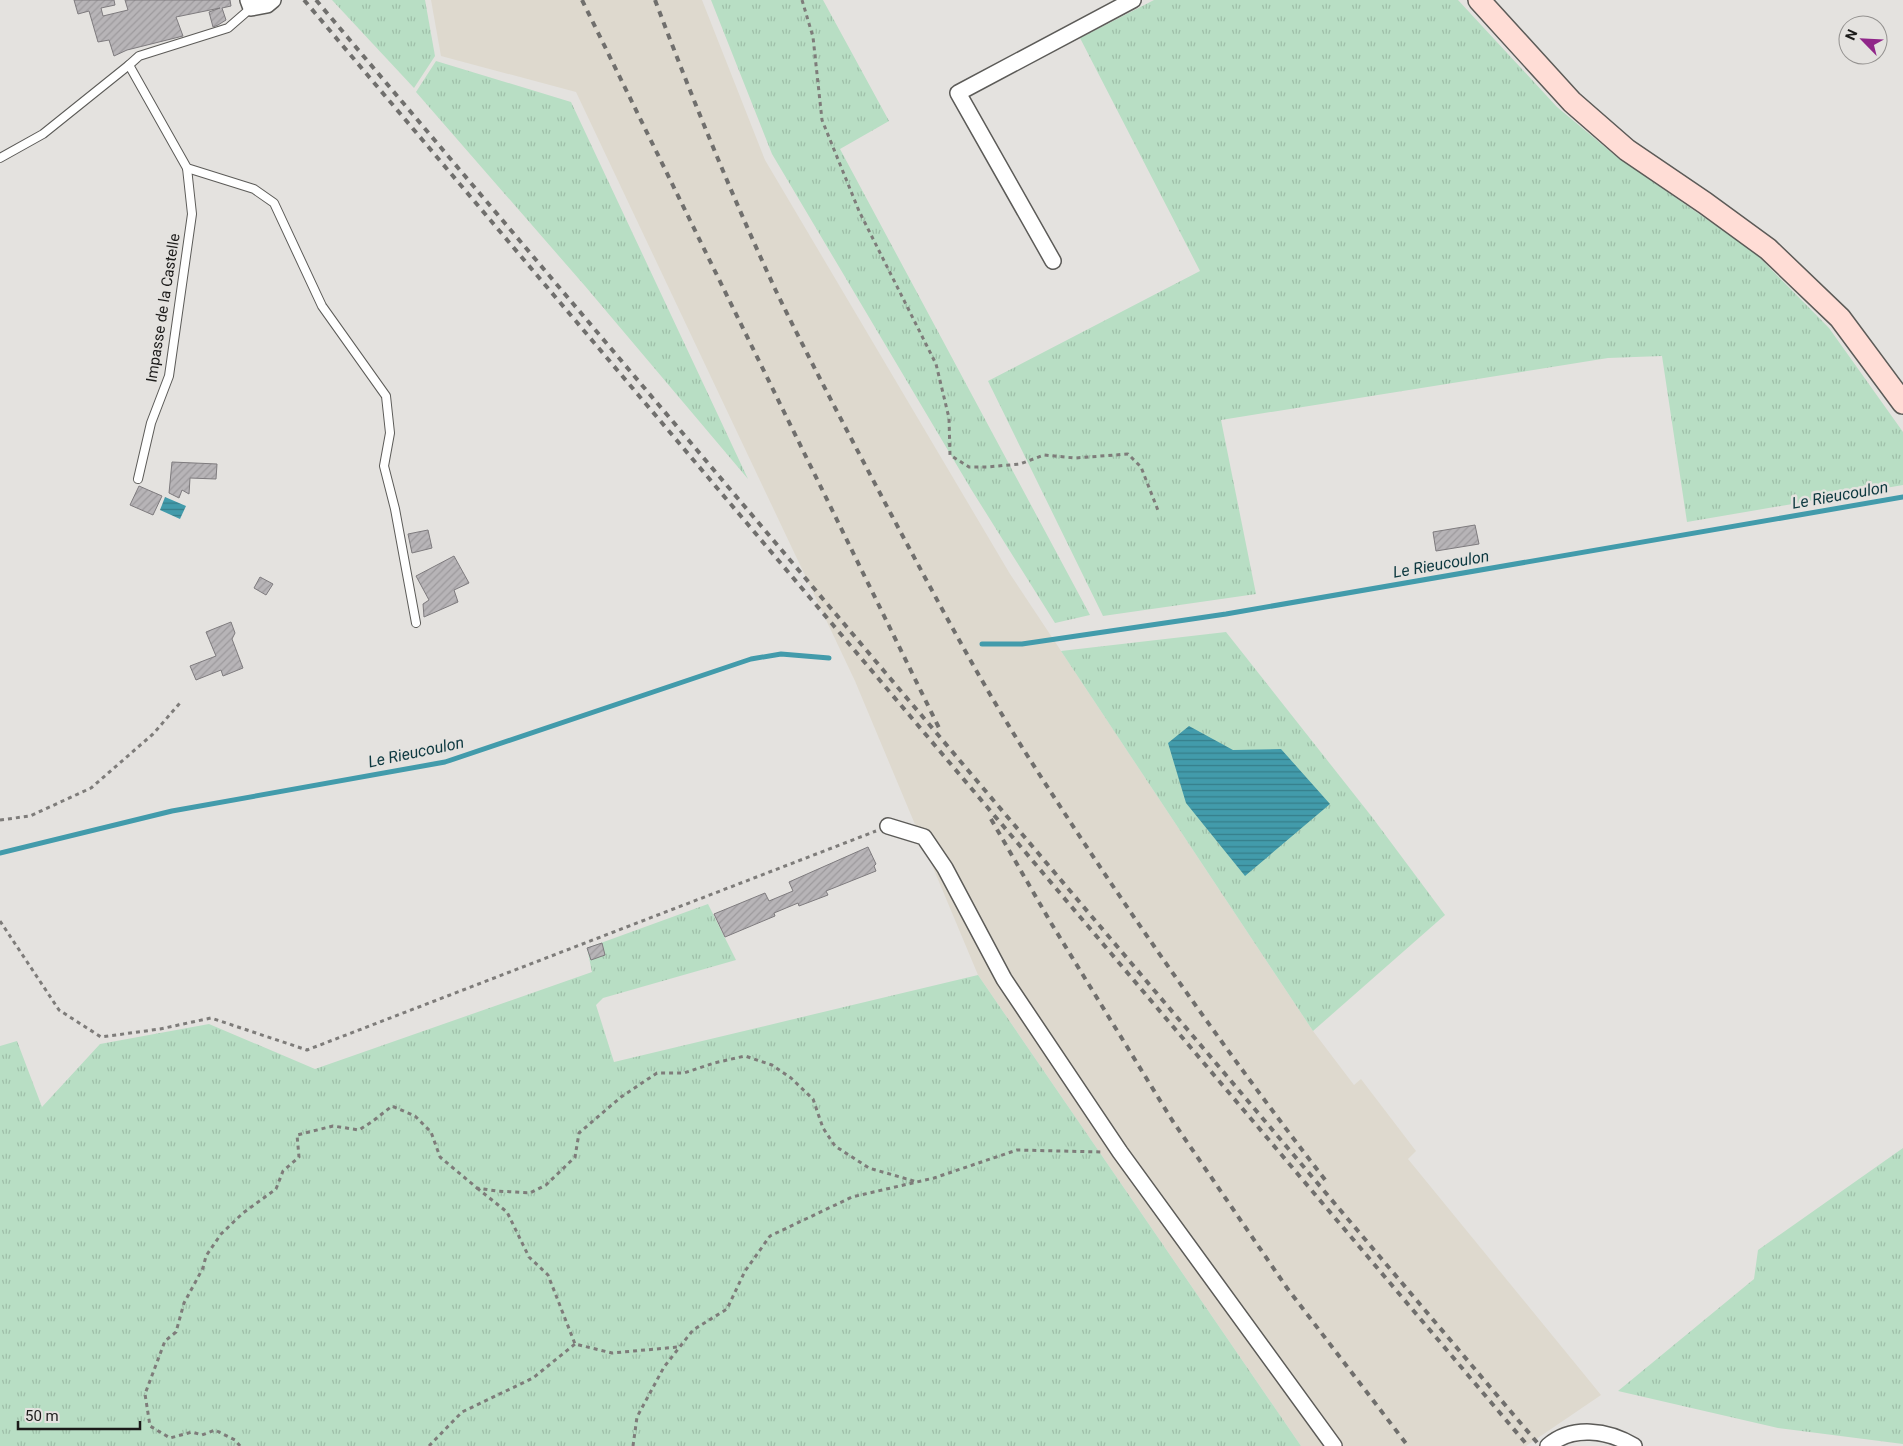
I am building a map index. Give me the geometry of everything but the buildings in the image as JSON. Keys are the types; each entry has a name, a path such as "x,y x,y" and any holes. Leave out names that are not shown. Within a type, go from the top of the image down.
{"street":[{"path":"1053,261 958,93 1134,0"},
{"path":"1479,0 1572,102 1620,144 1705,203 1775,256 1840,318 1903,403"},
{"path":"249,4 270,2"},
{"path":"888,826 924,837 945,868 1004,979 1120,1152 1334,1446"},
{"path":"1550,1445 1558,1438 1579,1432 1608,1435 1634,1446"}],"lane":[{"path":"0,158 43,134 139,56 228,28 249,4"},
{"path":"130,65 187,168 254,189 274,203 322,306 386,396 390,433 384,466 395,509 416,623"},
{"name":"Impasse de la Castelle","path":"138,479 151,423 169,376 192,214 187,168"}],"path":[{"path":"802,0 813,37 822,120 859,211 936,364 949,418 950,455 969,467 987,467 1020,464 1044,455 1075,458 1128,454 1141,467 1159,513"},
{"path":"0,820 30,816 91,788 153,734 180,703"},
{"path":"0,921 59,1010 101,1036 160,1029 211,1018 307,1050 888,826"},
{"path":"477,1188 530,1194 546,1185 575,1157 579,1132 621,1097 657,1073 684,1073 714,1063 745,1056 772,1065 813,1099 823,1128 835,1146 869,1168 916,1182"},
{"path":"240,1446 235,1440 215,1430 202,1435 192,1432 170,1438 150,1426 146,1394 165,1341 176,1332 184,1303 204,1268 206,1256 221,1234 243,1213 276,1189 283,1171 300,1156 297,1135 332,1126 358,1130 373,1122 392,1106 415,1116 431,1132 440,1157 507,1212 529,1257 548,1275 575,1344"},
{"path":"633,1446 637,1417 678,1347 693,1330 727,1310 745,1271 770,1236 852,1197 916,1182 1017,1150 1120,1152"},
{"path":"575,1344 612,1353 678,1347"},
{"path":"430,1446 462,1412 533,1378 575,1344"}],"shaded area":[{"path":"431,0 702,0 765,160 1010,574 1313,1031 1354,1085 1361,1079 1416,1151 1408,1159 1601,1395 1526,1446 1301,1446 978,975 855,681 576,92 441,56"}],"green space":[{"path":"332,0 425,0 435,56 414,88"},
{"path":"711,0 823,0 889,121 840,149 1090,615 1055,623 971,489 772,154"},
{"path":"1154,0 1458,0 1557,107 1617,157 1754,252 1829,328 1903,432 1903,485 1687,522 1662,356 1608,358 1221,420 1256,594 1103,616 988,381 1200,271 1080,38"},
{"path":"436,61 571,102 748,479 585,286 416,92"},
{"path":"1226,632 1372,817 1445,915 1313,1031 1061,651"},
{"path":"708,904 736,960 603,998 596,1005 614,1062 978,975 1301,1446 0,1446 0,1046 17,1041 42,1107 100,1044 209,1024 315,1069 592,972 587,948"},
{"path":"1903,1148 1903,1444 1778,1428 1618,1391 1754,1279 1758,1250"}],"water":[{"path":"165,497 186,506 180,519 160,510"},
{"path":"1189,726 1233,750 1281,749 1330,804 1245,876 1186,803 1168,743"}],"waterway":[{"name":"Le Rieucoulon","path":"982,644 1022,644 1226,614 1903,497"},
{"name":"Le Rieucoulon","path":"0,853 172,811 445,762 751,659 781,654 829,658"}],"railway":[{"path":"304,0 1528,1446"},
{"path":"316,0 1540,1446"},
{"path":"582,0 941,732"},
{"path":"655,0 713,147 776,291 924,576 974,667 1027,755 1098,864 1209,1025 1326,1181"},
{"path":"991,819 1051,923 1172,1120 1287,1288 1408,1446"}]}
